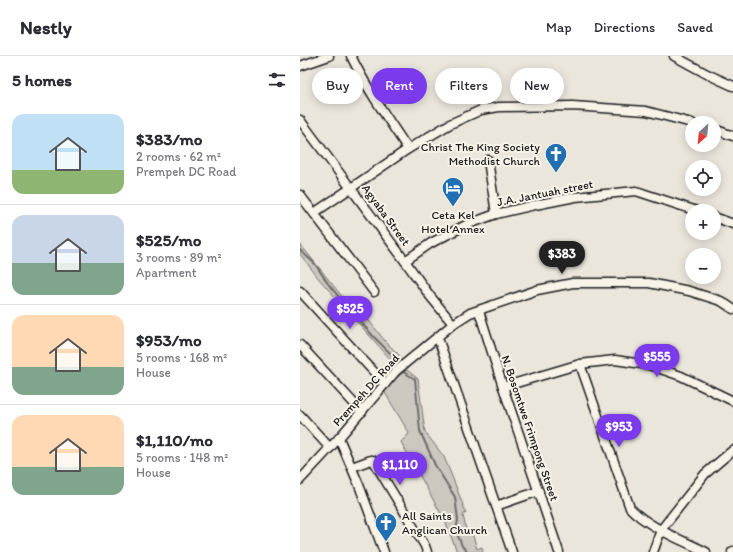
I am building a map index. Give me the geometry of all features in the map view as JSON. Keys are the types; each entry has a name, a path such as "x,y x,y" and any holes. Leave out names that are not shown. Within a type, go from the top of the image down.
{"street":[{"path":"300,66 329,56"},
{"path":"351,56 371,93 408,149"},
{"path":"674,56 733,86"},
{"path":"314,213 408,149 457,120 481,110 499,107 573,106 646,112 685,121"},
{"name":"Agyaba Street","path":"300,120 430,296 453,324"},
{"path":"721,132 733,136"},
{"path":"488,160 496,214"},
{"name":"J.A. Jantuah street","path":"405,261 431,243 466,225 496,214 575,197 636,191 685,207"},
{"path":"300,195 374,292"},
{"path":"721,220 733,224"},
{"name":"Prempeh DC Road","path":"300,480 362,412 396,371 408,360 438,338 453,324 470,314 537,290 573,283 649,283 689,291 721,301 733,309"},
{"path":"300,291 385,384"},
{"name":"N. Bosomtwe Frimpong Street","path":"479,311 559,552"},
{"path":"438,338 512,552"},
{"path":"300,345 362,412"},
{"path":"503,387 580,364 615,360 649,365 682,376 733,401"},
{"path":"580,364 630,508 639,518 706,552"},
{"path":"300,415 330,448"},
{"path":"339,438 352,467 384,552"},
{"path":"653,552 661,530 704,474 733,450"},
{"path":"352,467 373,460 425,546 427,552"},
{"path":"496,506 539,491"}],"shaded area":[{"path":"300,244 353,310 359,308 385,341 400,356 393,362 319,279 300,254"},
{"path":"407,370 418,379 425,432 444,457 466,513 463,515 467,534 472,533 477,549 482,547 483,552 457,552 445,521 401,442 409,433 384,391 395,379"}],"waterway":[{"path":"300,250 315,264 329,285 349,309 400,364"},
{"path":"402,368 405,373 415,379 420,431 435,465 455,497 458,520 456,531 462,546 467,552"}],"place":[{"name":"Christ The King Society Methodist Church","path":"556,174"},
{"name":"Ceta Kel Hotel Annex","path":"453,208"},
{"name":"All Saints Anglican Church","path":"386,542"}]}
